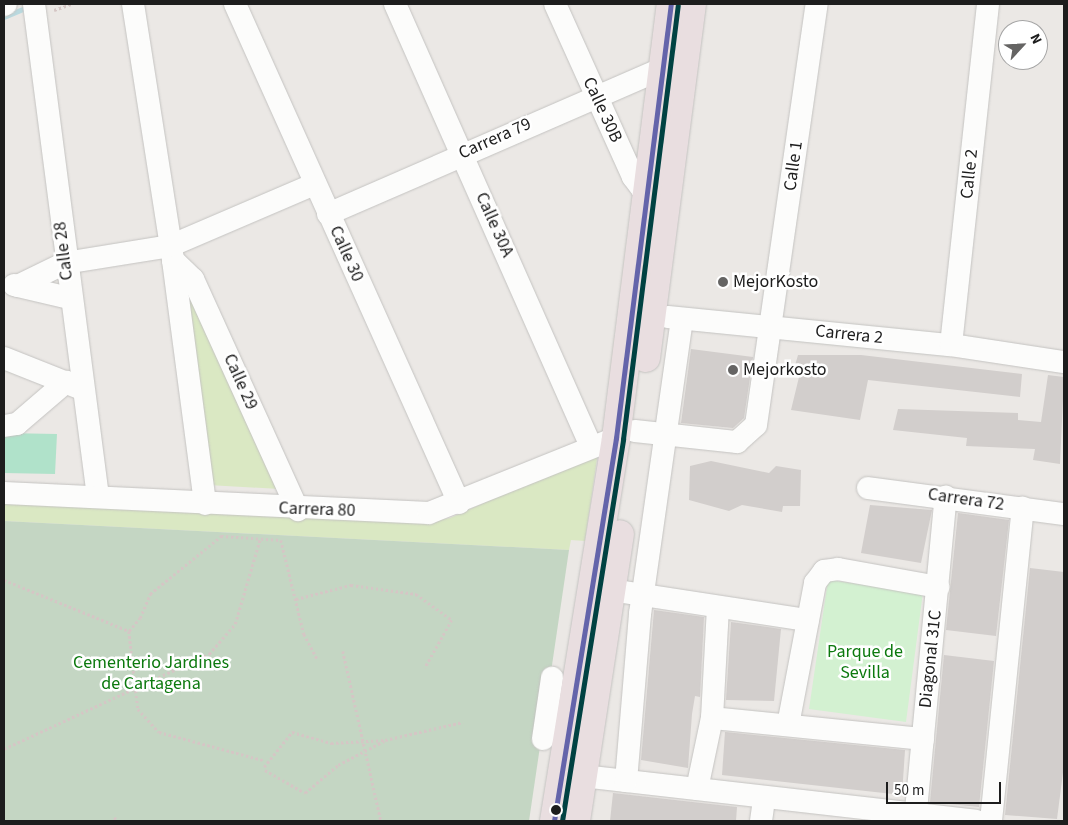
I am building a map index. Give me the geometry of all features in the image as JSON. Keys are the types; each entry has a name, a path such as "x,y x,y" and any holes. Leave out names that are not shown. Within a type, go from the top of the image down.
{"highway":[{"path":"659,193 663,68 671,4"},
{"path":"576,821 573,775 626,435 659,193 692,4"},
{"path":"554,821 573,775 611,590 626,435"}],"street":[{"path":"132,4 172,253 205,504"},
{"name":"Calle 30","path":"235,4 459,503"},
{"name":"Calle 30A","path":"395,4 591,447"},
{"name":"Calle 30B","path":"555,4 633,177 659,193"},
{"name":"Calle 1","path":"666,436 737,442 750,435 771,327 817,4"},
{"name":"Calle 2","path":"951,345 988,4"},
{"name":"Calle 28","path":"35,11 69,298 74,386 98,497"},
{"name":"Carrera 79","path":"328,214 595,95 663,68"},
{"path":"11,283 65,263 172,253 315,184"},
{"name":"Calle 29","path":"172,253 193,279 298,510"},
{"path":"11,283 69,298"},
{"name":"Carrera 2","path":"642,315 951,345 1064,362"},
{"path":"626,781 643,595 682,319"},
{"path":"4,358 74,386"},
{"path":"4,426 17,424 74,386"},
{"path":"626,435 666,436"},
{"name":"Carrera 80","path":"4,493 298,510 421,514 459,503 591,447 626,435"},
{"name":"Carrera 72","path":"868,488 946,496 1064,514"},
{"name":"Diagonal 31C","path":"915,817 946,496"},
{"path":"991,821 1023,508"},
{"path":"788,725 815,584 824,572 838,569 938,588"},
{"path":"611,590 808,620"},
{"path":"697,790 712,718 718,607"},
{"path":"543,739 552,678"},
{"path":"712,718 923,738"},
{"path":"573,775 915,817 975,821"},
{"path":"761,821 764,799"}],"path":[{"path":"263,760 159,732 138,709 134,688 129,631 140,618 150,594 221,536 281,540 304,634 318,660"},
{"path":"4,749 209,654 235,624 260,539"},
{"path":"4,580 129,631"},
{"path":"296,599 351,586 416,594 452,620 425,668"},
{"path":"343,651 381,821"},
{"path":"385,740 338,765 305,794 265,769 292,732 331,743 363,742 385,740 463,722"},
{"path":"115,817 116,821"}],"green space":[{"path":"181,277 280,489 208,485"},
{"path":"4,433 57,434 55,474 4,473"},
{"path":"598,452 585,541 571,540 569,550 4,521 4,499 426,522 450,518"},
{"name":"Cementerio Jardines de Cartagena","path":"4,521 569,550 529,821 4,821"},
{"name":"Parque de Sevilla","path":"828,580 923,592 906,722 809,709"}],"building":[{"path":"691,349 753,357 744,418 733,428 681,423"},
{"path":"798,355 861,355 1022,374 1020,397 868,380 860,420 791,410 799,377 792,376"},
{"path":"1048,375 1064,377 1060,464 1033,460 1035,449 966,446 967,438 893,430 898,409 1018,413 1018,420 1041,422"},
{"path":"711,461 769,473 776,466 801,470 800,506 783,506 782,512 742,505 729,511 689,500 690,466"},
{"path":"870,505 932,510 921,563 861,553"},
{"path":"958,513 1009,520 996,636 946,630"},
{"path":"1030,568 1064,572 1064,765 1057,819 1005,815"},
{"path":"654,610 704,617 700,697 695,696 688,768 641,760"},
{"path":"731,622 781,629 774,701 726,700"},
{"path":"944,655 994,661 979,807 930,802"},
{"path":"725,732 905,750 902,795 722,775"},
{"path":"613,793 737,807 736,821 610,821"}],"waterway":[{"path":"4,17 28,7"}],"transit line":[{"path":"554,821 616,438 671,4"},
{"path":"562,821 623,439 678,5"}],"place":[{"name":"MejorKosto","path":"723,282"},
{"name":"Mejorkosto","path":"733,370"}]}
